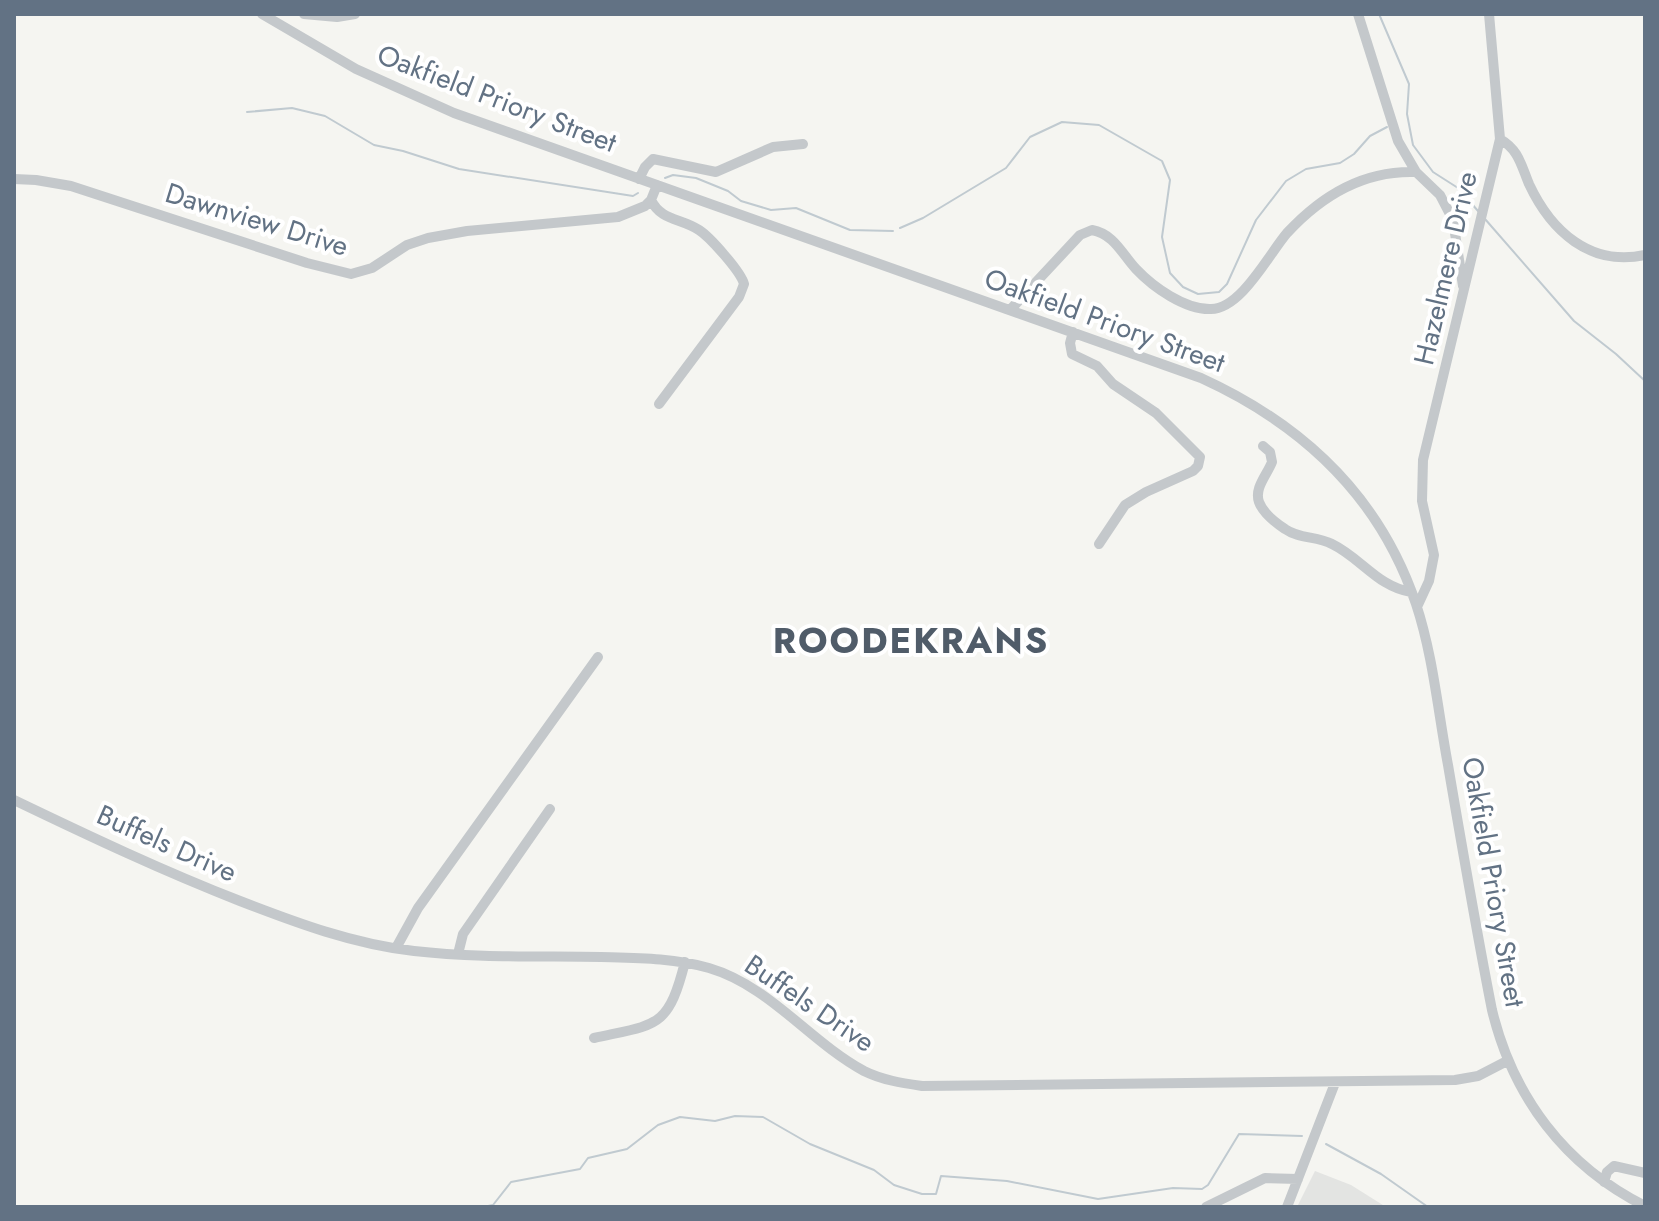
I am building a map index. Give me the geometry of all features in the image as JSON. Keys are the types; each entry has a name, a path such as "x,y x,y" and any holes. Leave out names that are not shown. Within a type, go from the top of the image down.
{"street":[{"name":"Oakfield Priory Street","path":"262,14 326,53 454,113 1201,378 1262,408 1294,431 1324,458 1369,511 1388,541 1417,607 1492,1010 1507,1061 1532,1107 1568,1153 1604,1182 1645,1206"},
{"path":"304,14 337,17 355,14"},
{"path":"1358,14 1398,141 1416,172 1440,195 1453,220 1464,293"},
{"path":"1489,14 1500,139"},
{"name":"Hazelmere Drive","path":"1417,607 1429,581 1434,555 1422,501 1423,460 1500,139 1515,149 1538,201 1567,238 1584,249 1606,257 1645,255"},
{"path":"639,179 653,159 716,172 773,147 803,144"},
{"path":"1010,310 1080,235 1092,230 1114,240 1138,272 1171,296 1206,309 1219,308 1241,293 1286,235 1306,215 1353,183 1371,175 1416,172"},
{"name":"Dawnview Drive","path":"14,179 71,186 307,263 351,274 372,268 407,245 428,238 467,231 618,217 634,212 651,200"},
{"path":"657,185 651,200 659,213 700,230 736,270 744,284 739,297 659,404"},
{"path":"1073,332 1070,343 1072,354 1097,366 1113,384 1156,413 1200,457 1193,471 1125,505 1099,544"},
{"path":"1263,446 1270,452 1272,462 1258,488 1258,496 1262,509 1269,516 1295,535 1331,543 1361,562 1383,582 1411,592"},
{"path":"396,948 418,908 598,657"},
{"name":"Buffels Drive","path":"14,800 185,879 322,932 396,948 458,954 611,957 685,962 712,969 750,986 852,1064 898,1083 937,1086 1468,1079 1507,1061"},
{"path":"458,954 463,934 550,809"},
{"path":"594,1038 648,1024 666,1014 674,1000 685,962"},
{"path":"1287,1207 1335,1083"},
{"path":"1604,1182 1607,1172 1614,1166 1645,1173"},
{"path":"1206,1207 1265,1178 1298,1179"}],"shaded area":[{"path":"1315,1171 1351,1185 1386,1207 1297,1207"}],"waterway":[{"path":"1379,14 1409,84 1407,114 1413,145 1433,172 1458,188 1478,211"},
{"path":"247,112 292,108 325,116 374,145 459,169 633,196 638,193"},
{"path":"900,228 923,218 1006,168 1030,137 1062,122 1099,125 1162,161 1170,180 1162,237 1170,273 1183,287 1198,294 1219,292 1227,284 1256,220 1286,181 1306,169 1340,163 1354,154 1370,136 1387,127"},
{"path":"665,178 673,175 696,178 728,191 741,201 771,210 796,208 850,230 893,231"},
{"path":"1485,219 1574,321 1645,381"},
{"path":"483,1207 493,1205 511,1182 580,1169 588,1158 627,1149 658,1125 680,1117 715,1121 735,1116 763,1117 810,1144 874,1170 894,1185 922,1194 936,1194 941,1176 1007,1181 1098,1199 1173,1188 1202,1189 1208,1185 1239,1134 1302,1136"},
{"path":"1326,1144 1381,1174 1428,1207"}],"district":[{"name":"ROODEKRANS","path":"911,640"}]}
